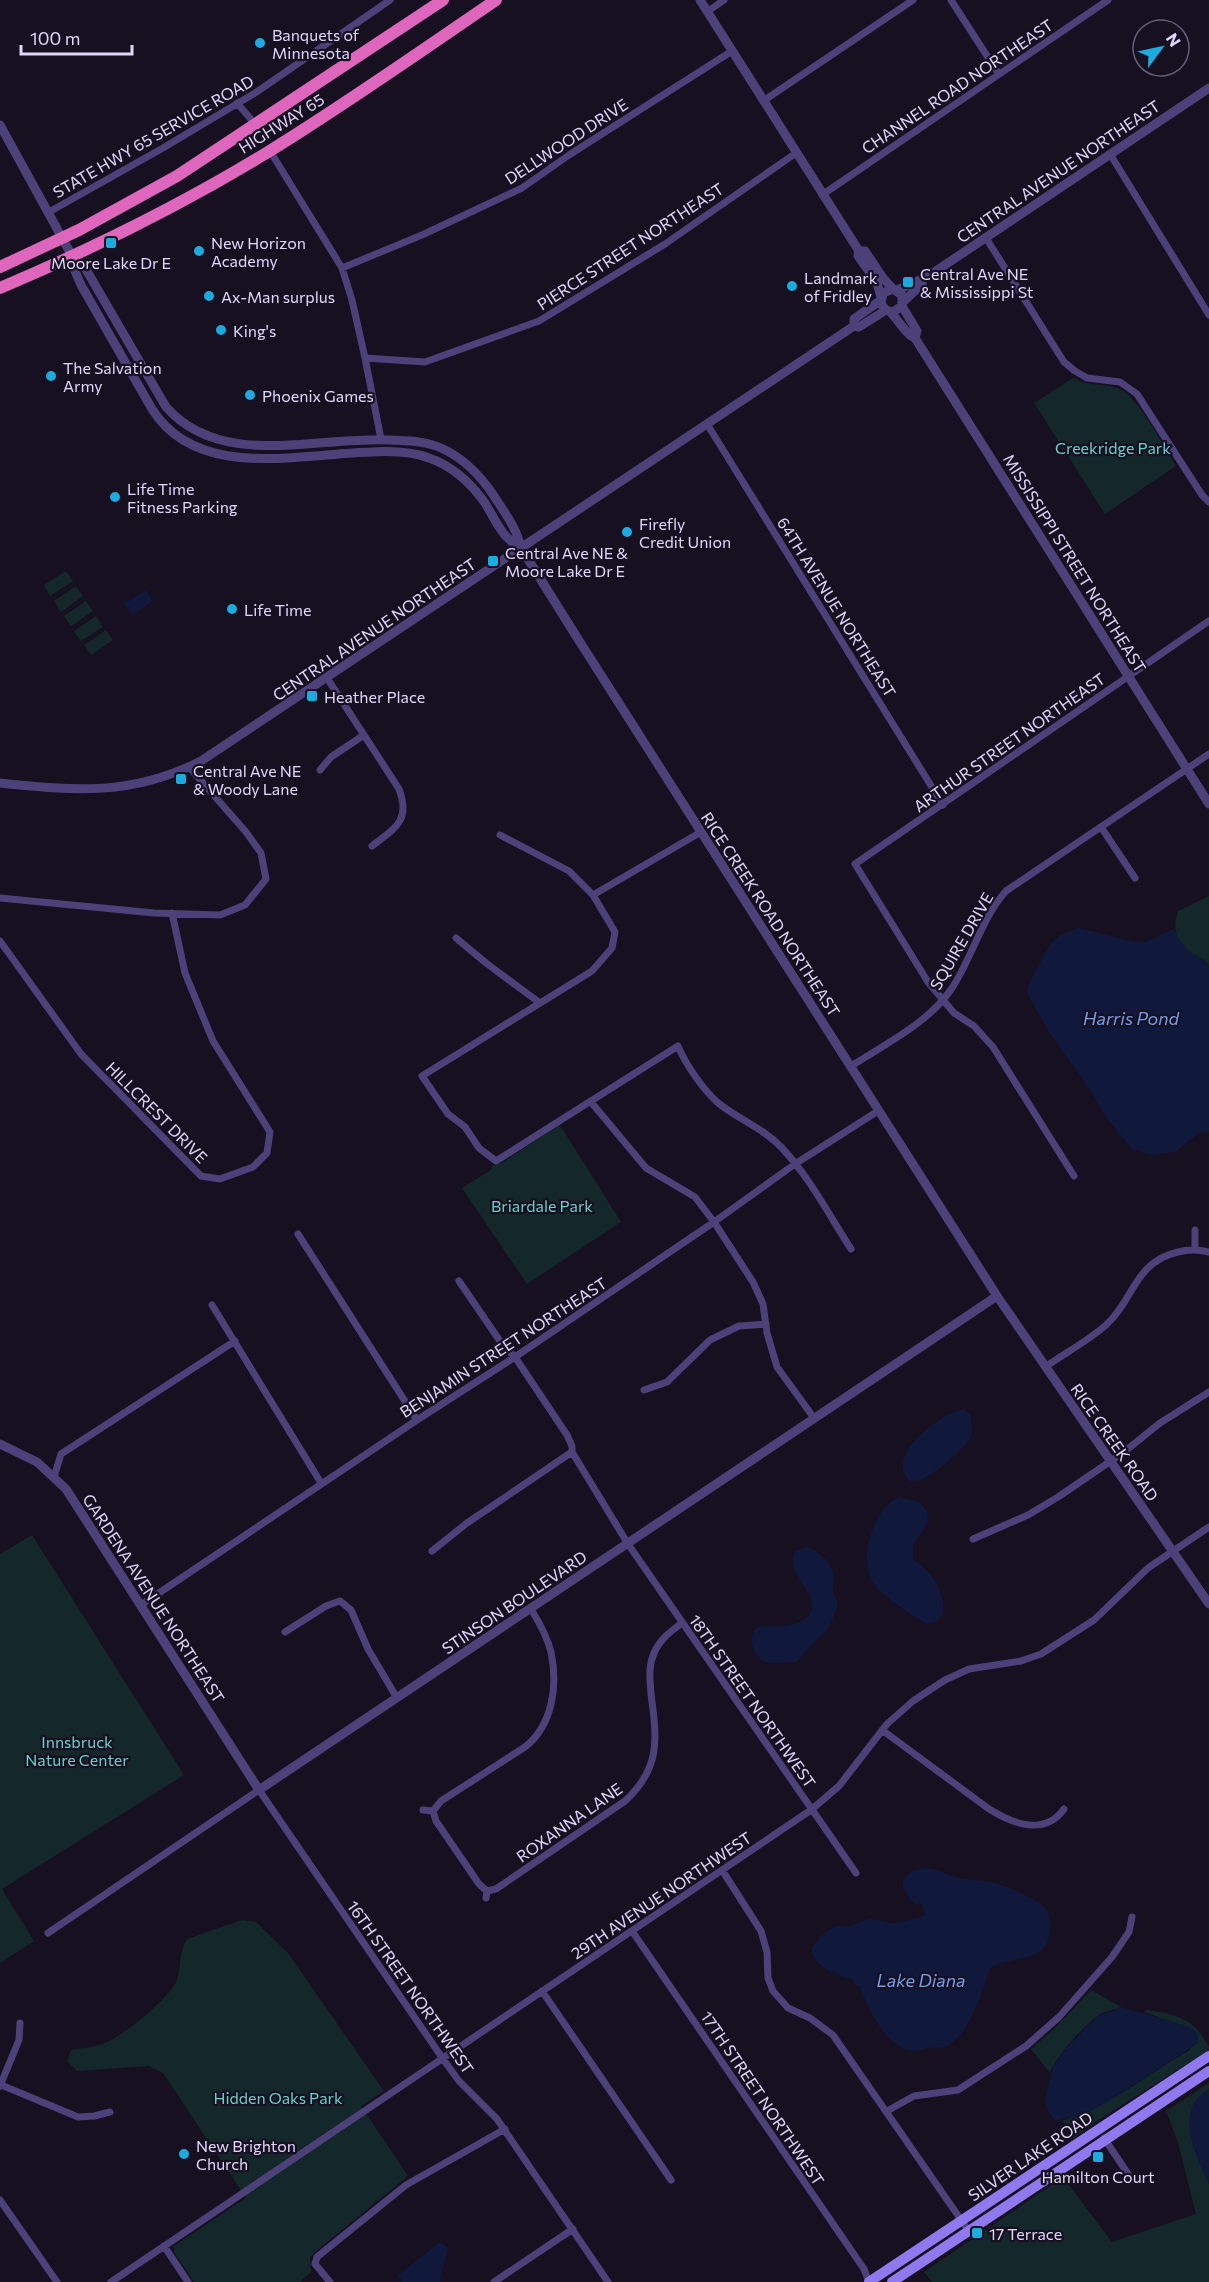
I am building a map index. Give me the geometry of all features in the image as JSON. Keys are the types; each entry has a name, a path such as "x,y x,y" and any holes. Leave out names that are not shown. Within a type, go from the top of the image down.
{"highway":[{"name":"HIGHWAY 65","path":"0,267 63,238 177,176 443,0"},
{"name":"HIGHWAY 65","path":"0,288 139,224 270,151 496,0"}],"main road":[{"name":"SILVER LAKE ROAD","path":"869,2282 1209,2056"},
{"path":"892,2282 1209,2071"}],"street":[{"name":"STATE HWY 65 SERVICE ROAD","path":"49,212 255,93 390,0"},
{"path":"700,0 859,251 858,256 877,283 881,299 888,310 897,311 903,304 902,295 883,278 865,251 859,251"},
{"path":"707,12 724,0"},
{"path":"763,100 913,0"},
{"path":"951,0 998,73"},
{"name":"CHANNEL ROAD NORTHEAST","path":"822,195 1108,0"},
{"name":"DELLWOOD DRIVE","path":"342,268 422,235 522,188 569,155 732,51"},
{"name":"CENTRAL AVENUE NORTHEAST","path":"895,290 918,279 923,279 1209,88"},
{"path":"237,103 256,125"},
{"path":"0,125 72,256"},
{"path":"270,151 342,268 352,300 381,439"},
{"name":"PIERCE STREET NORTHEAST","path":"365,358 425,362 539,321 665,244 796,153"},
{"path":"1110,154 1209,315"},
{"path":"986,238 1065,362 1075,372 1087,378 1120,382 1137,394 1202,495 1209,502"},
{"name":"RICE CREEK ROAD NORTHEAST","path":"72,256 84,266 166,407 191,430 216,440 258,445 381,439 433,445 462,460 484,482 518,536 521,548 997,1296"},
{"name":"RICE CREEK ROAD NORTHEAST","path":"72,256 81,285 152,409 158,419 180,439 211,453 248,457 380,452 419,454 446,465 472,487 509,542 521,548"},
{"name":"CENTRAL AVENUE NORTHEAST","path":"903,304 922,284 923,279"},
{"path":"881,299 886,291 895,290"},
{"name":"CENTRAL AVENUE NORTHEAST","path":"854,326 854,319 881,299"},
{"name":"MISSISSIPPI STREET NORTHEAST","path":"903,304 917,331 915,338"},
{"name":"CENTRAL AVENUE NORTHEAST","path":"0,783 89,790 139,784 189,767 222,749 854,326 859,327 888,310"},
{"name":"MISSISSIPPI STREET NORTHEAST","path":"888,310 900,321 909,336 915,338 1209,804"},
{"name":"64TH AVENUE NORTHEAST","path":"708,424 943,805"},
{"name":"ARTHUR STREET NORTHEAST","path":"943,1001 928,982 855,864 1209,621"},
{"path":"327,678 399,789 404,803 403,815 398,824 372,846"},
{"path":"320,770 331,757 364,735"},
{"name":"SQUIRE DRIVE","path":"850,1067 921,1020 943,1001 953,987 995,905 1006,891 1209,754"},
{"path":"0,898 220,915 245,905 266,879 261,853 246,832 189,767"},
{"path":"1101,827 1135,878"},
{"path":"593,895 700,832"},
{"path":"500,835 569,871 593,895 615,932 612,948 592,971 422,1076 448,1114 465,1127 480,1148 496,1161 678,1046 706,1090 717,1102 758,1127 780,1145 851,1249"},
{"name":"HILLCREST DRIVE","path":"0,941 81,1054 201,1176 220,1179 252,1167 267,1153 270,1132 213,1041 185,973 172,913"},
{"path":"456,938 540,1002"},
{"path":"943,1001 993,1047 1074,1176"},
{"path":"591,1102 646,1168 694,1197 714,1222 753,1282 763,1304 777,1367 814,1418"},
{"name":"BENJAMIN STREET NORTHEAST","path":"141,1605 321,1483 515,1357 795,1164 878,1111"},
{"path":"1195,1230 1195,1249"},
{"path":"298,1234 417,1420"},
{"path":"1045,1367 1106,1325 1119,1311 1140,1276 1155,1261 1175,1252 1195,1249 1209,1252"},
{"name":"18TH STREET NORTHWEST","path":"459,1281 504,1347 515,1357 567,1434 572,1452 628,1544 856,1874"},
{"name":"RICE CREEK ROAD","path":"997,1296 1209,1604"},
{"name":"STINSON BOULEVARD","path":"48,1933 997,1296"},
{"path":"212,1305 321,1483"},
{"path":"644,1390 667,1382 710,1340 739,1326 766,1324"},
{"path":"54,1477 61,1454 235,1341"},
{"path":"973,1539 1038,1509 1111,1462 1160,1424 1209,1392"},
{"name":"GARDENA AVENUE NORTHEAST","path":"0,1444 37,1462 66,1489 259,1790"},
{"path":"432,1551 467,1523 572,1452"},
{"name":"29TH AVENUE NORTHWEST","path":"111,2282 811,1810 839,1786 882,1730 913,1701 958,1673 969,1669 1021,1661 1041,1654 1094,1620 1141,1574 1209,1527"},
{"path":"285,1632 326,1606 340,1600 351,1610 368,1649 397,1698"},
{"path":"423,1810 433,1811 441,1801 533,1740 546,1724 551,1706 552,1658 547,1639 531,1609"},
{"name":"ROXANNA LANE","path":"433,1811 436,1821 487,1895 625,1801 641,1786 651,1766 656,1740 650,1682 652,1661 663,1639 682,1623"},
{"path":"882,1730 989,1809 1008,1820 1031,1824 1049,1823 1057,1818 1064,1809"},
{"name":"16TH STREET NORTHWEST","path":"259,1790 442,2059 459,2081 505,2129 608,2282"},
{"path":"722,1870 761,1931 766,1952 768,1978 773,1991 789,2007 810,2018 833,2035 968,2230"},
{"path":"887,2111 914,2096 965,2087 1026,2046 1059,2017 1112,1957 1129,1932 1132,1917"},
{"name":"17TH STREET NORTHWEST","path":"632,1931 864,2270 869,2282"},
{"path":"542,1991 671,2180"},
{"path":"20,2023 20,2040 0,2086 78,2117 110,2112"},
{"path":"330,2282 315,2264 318,2257 406,2185 505,2129"},
{"path":"1098,2129 1132,2180"},
{"path":"0,2200 57,2282"},
{"path":"494,2282 573,2229"},
{"path":"164,2246 188,2282"}],"green space":[{"name":"Creekridge Park","path":"1073,378 1086,383 1118,388 1126,393 1142,411 1176,466 1105,514 1034,403"},
{"path":"66,571 73,581 50,596 44,585"},
{"path":"76,586 83,596 61,612 54,601"},
{"path":"86,601 93,611 71,626 64,616"},
{"path":"96,616 103,627 81,641 74,631"},
{"path":"106,630 113,640 91,655 84,645"},
{"path":"1209,896 1209,965 1204,959 1183,946 1177,936 1175,924 1178,911"},
{"name":"Briardale Park","path":"560,1125 621,1222 527,1284 462,1188 491,1170 493,1165 500,1164"},
{"name":"Innsbruck Nature Center","path":"32,1535 184,1775 2,1889 34,1941 0,1963 0,1554"},
{"name":"Hidden Oaks Park","path":"242,1920 256,1922 288,1953 384,2091 361,2106 408,2176 315,2252 310,2257 311,2272 300,2282 194,2282 174,2252 174,2246 246,2198 163,2073 149,2066 77,2071 67,2061 71,2050 103,2044 122,2034 165,1997 177,1980 181,1954 187,1939"},
{"path":"1091,1990 1121,2007 1101,2014 1086,2026 1064,2050 1050,2073 1031,2049 1054,2029"},
{"path":"1146,2010 1172,2015 1190,2023 1201,2034 1209,2050 1097,2121 1073,2139 1062,2121 1112,2099 1190,2050 1194,2030 1144,2012"},
{"path":"1209,2083 1209,2282 932,2282 924,2272 1063,2177 1112,2242 1196,2214 1178,2142 1166,2111"}],"water":[{"path":"146,590 153,601 132,615 124,604"},
{"name":"Harris Pond","path":"1078,928 1141,942 1151,940 1174,929 1187,949 1204,959 1209,965 1209,1132 1199,1133 1175,1152 1151,1155 1132,1149 1105,1116 1089,1088 1050,1034 1027,993 1031,979 1049,946 1057,938"},
{"path":"964,1409 971,1415 971,1433 967,1443 931,1474 919,1481 910,1481 904,1471 904,1460 909,1448 929,1427 942,1418"},
{"path":"899,1497 919,1502 927,1511 928,1522 913,1546 913,1559 929,1573 942,1597 943,1612 935,1622 926,1624 899,1606 879,1590 870,1575 867,1550 870,1537 882,1512"},
{"path":"811,1548 827,1560 834,1574 833,1594 837,1601 837,1608 828,1629 796,1662 767,1662 758,1656 753,1647 752,1639 756,1628 794,1624 808,1616 812,1610 810,1596 793,1564 795,1551"},
{"name":"Lake Diana","path":"924,1868 960,1878 992,1882 1021,1893 1046,1909 1050,1927 1048,1941 1041,1951 1035,1955 1002,1963 989,1970 980,1998 959,2037 944,2047 913,2051 899,2046 884,2032 859,1985 855,1985 853,1979 833,1972 822,1965 817,1961 811,1949 823,1934 839,1925 851,1926 870,1919 895,1923 925,1915 922,1904 915,1904 903,1887 905,1877 909,1873"},
{"path":"1121,2007 1187,2026 1198,2034 1198,2043 1107,2102 1083,2115 1055,2121 1046,2108 1046,2096 1053,2066 1069,2045 1099,2015"},
{"path":"1209,2089 1209,2184 1198,2160 1190,2134 1189,2121 1198,2098"},
{"path":"440,2242 448,2248 440,2282 402,2282 397,2276"}],"place":[{"name":"Banquets of Minnesota","path":"260,43"},
{"name":"Moore Lake Dr E","path":"111,243"},
{"name":"New Horizon Academy","path":"199,251"},
{"name":"Central Ave NE & Mississippi St","path":"908,282"},
{"name":"Landmark of Fridley","path":"792,286"},
{"name":"Ax-Man surplus","path":"209,296"},
{"name":"King's","path":"221,330"},
{"name":"The Salvation Army","path":"51,376"},
{"name":"Phoenix Games","path":"250,395"},
{"name":"Life Time Fitness Parking","path":"115,497"},
{"name":"Firefly Credit Union","path":"627,532"},
{"name":"Central Ave NE & Moore Lake Dr E","path":"493,561"},
{"name":"Life Time","path":"232,609"},
{"name":"Heather Place","path":"312,696"},
{"name":"Central Ave NE & Woody Lane","path":"181,779"},
{"name":"New Brighton Church","path":"184,2154"},
{"name":"Hamilton Court","path":"1098,2157"},
{"name":"17 Terrace","path":"977,2233"}]}
